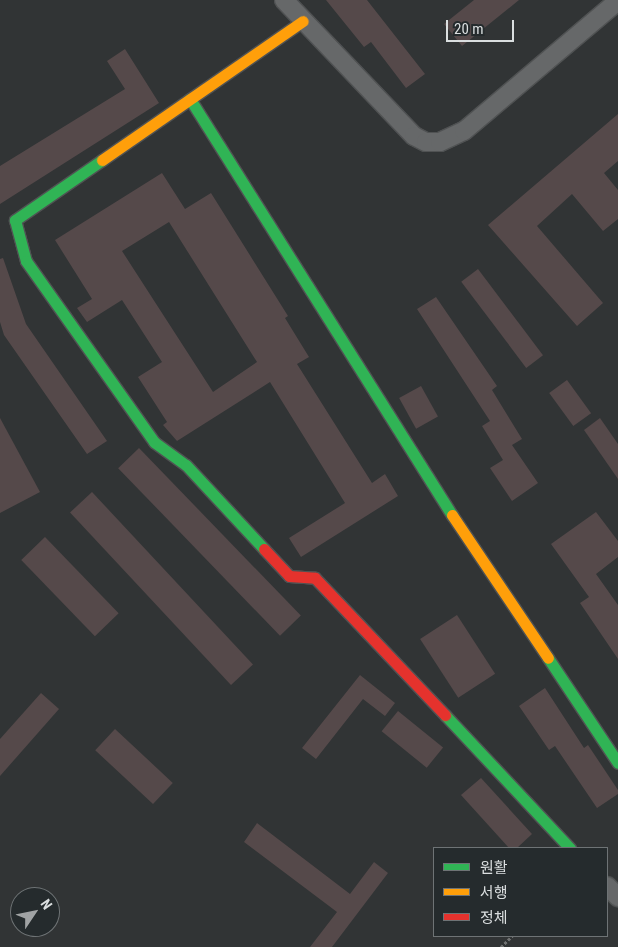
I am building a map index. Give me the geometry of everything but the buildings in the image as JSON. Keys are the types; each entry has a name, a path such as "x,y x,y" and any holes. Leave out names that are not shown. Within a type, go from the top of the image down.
{"street":[{"path":"284,0 414,136 426,142 440,142 464,131 618,1"},
{"path":"303,21 15,220 26,261 154,442 186,465 289,576 315,578 569,847"},
{"path":"190,99 436,491 618,763"},
{"path":"608,887 618,897"}],"path":[{"path":"501,947 511,937"}],"traffic: fast":[{"path":"190,99 452,515"},
{"path":"102,160 15,220 26,261 154,442 186,465 264,549"},
{"path":"548,658 618,763"},
{"path":"445,715 569,847"}],"traffic: slow":[{"path":"102,160 303,21"},
{"path":"452,515 548,658"}],"traffic: jam":[{"path":"264,549 289,576 315,578 445,715"}]}
